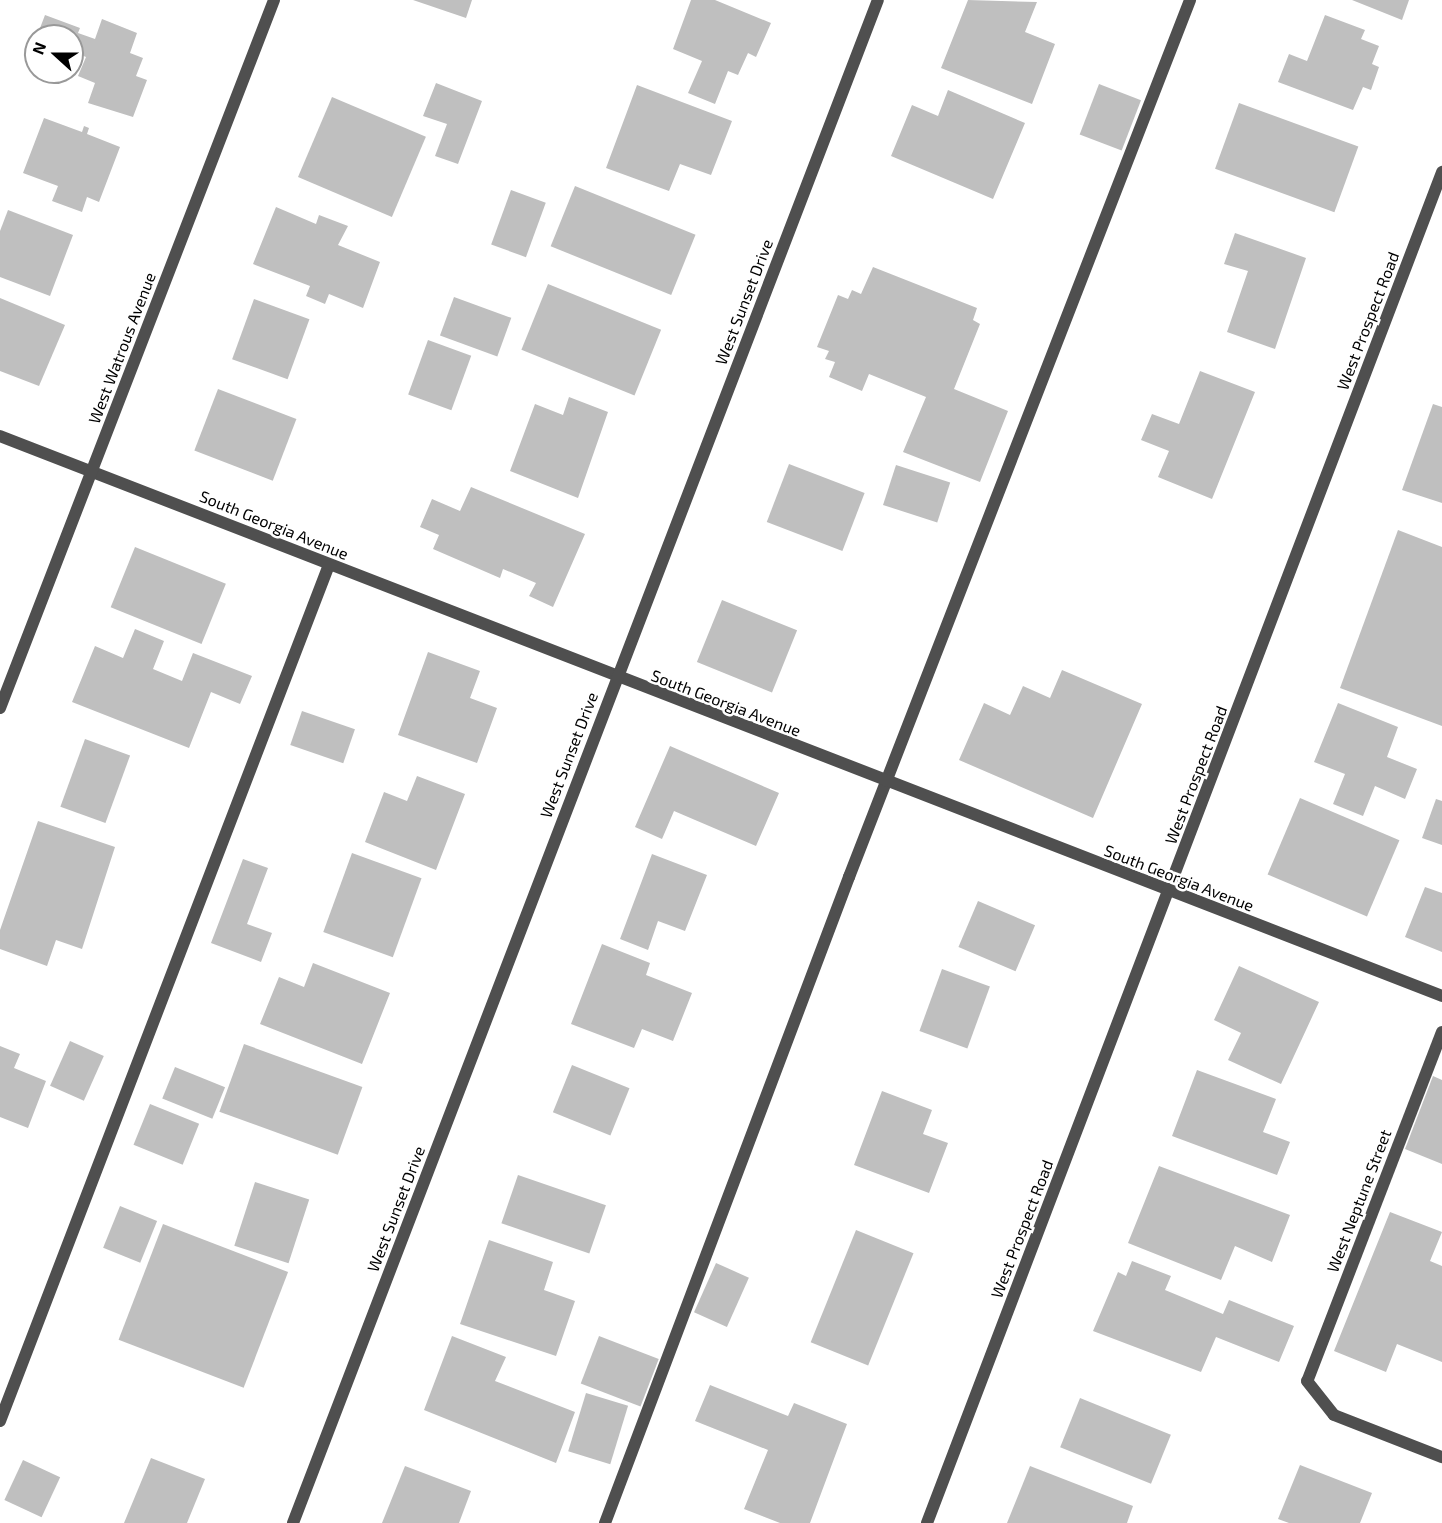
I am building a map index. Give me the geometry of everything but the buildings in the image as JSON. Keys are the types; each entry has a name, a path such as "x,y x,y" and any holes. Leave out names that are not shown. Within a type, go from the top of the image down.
{"street":[{"name":"West Watrous Avenue","path":"0,708 274,0"},
{"name":"West Sunset Drive","path":"293,1523 878,0"},
{"path":"605,1523 887,783 1190,0"},
{"name":"West Prospect Road","path":"927,1523 1442,172"},
{"name":"South Georgia Avenue","path":"0,436 93,470 616,678 1169,893 1442,996"},
{"path":"0,1421 329,565"},
{"name":"West Neptune Street","path":"1442,1032 1307,1381 1334,1415 1442,1457"}]}
